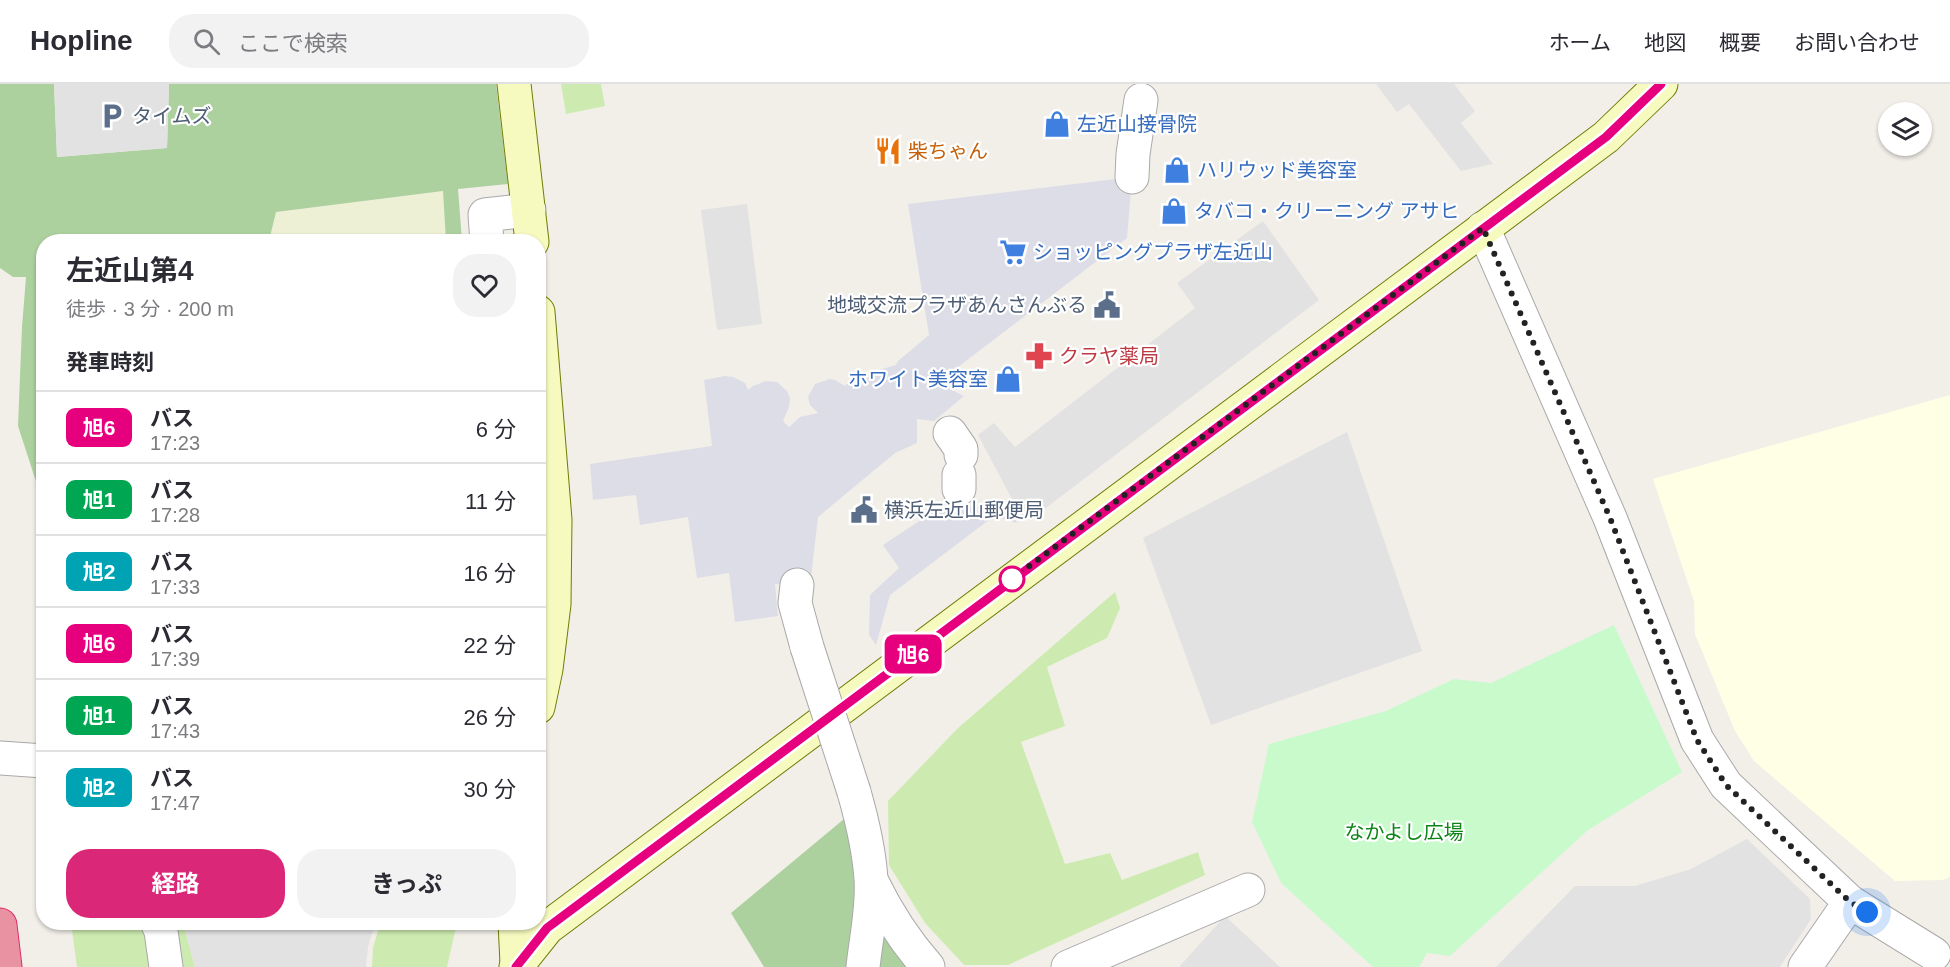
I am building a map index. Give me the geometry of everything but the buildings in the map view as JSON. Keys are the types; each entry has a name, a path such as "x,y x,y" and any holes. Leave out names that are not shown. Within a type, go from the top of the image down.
{"highway":[{"path":"0,925 5,967"}],"street":[{"path":"486,234 485,215 531,226 514,84"},
{"path":"546,929 1606,137 1661,84"},
{"path":"1132,177 1141,100"},
{"path":"1483,228 1610,518 1697,740 1726,785 1850,902 1938,953"},
{"path":"546,410 555,520 554,604 546,669"},
{"path":"797,585 795,603 808,636 864,826 871,880 871,903 863,967"},
{"path":"0,758 36,760"},
{"path":"871,880 888,915 928,967"},
{"path":"1068,967 1248,890"},
{"path":"1805,967 1850,902"},
{"path":"161,930 166,967"},
{"path":"515,930 516,966"},
{"path":"516,966 545,930"}],"shaded area":[{"name":"タイムズ","path":"54,84 169,84 167,148 57,157"},
{"path":"1376,84 1454,84 1475,111 1461,123 1493,164 1461,171 1409,104 1397,112"},
{"path":"1132,177 1127,238 937,383 964,396 934,421 917,419 917,443 895,453 818,517 810,586 775,584 778,616 735,622 729,573 697,578 688,517 640,525 636,495 593,500 590,464 712,446 704,380 725,376 733,377 745,383 748,390 766,381 777,382 787,391 790,398 783,421 789,427 800,417 818,413 810,405 808,397 815,384 830,379 845,386 851,378 896,365 929,335 908,204"},
{"path":"443,191 446,234 271,234 276,212"},
{"path":"747,204 762,324 717,330 701,210"},
{"path":"1263,221 1319,300 1030,520 1021,516 978,435 994,423 1015,447 1195,308 1177,283"},
{"path":"1950,395 1950,877 1943,880 1895,881 1754,761 1735,731 1695,634 1694,601 1653,479"},
{"path":"1347,432 1422,651 1211,725 1143,538"},
{"path":"992,500 1012,511 1017,523 994,516 890,595 876,645 869,635 870,595 899,568 883,545 945,504 976,507"},
{"path":"1747,839 1810,899 1811,919 1780,967 1496,967 1575,886 1635,886 1691,869"},
{"path":"1225,916 1280,967 1179,967"},
{"path":"185,930 373,930 366,967 195,967"}],"green space":[{"path":"0,84 54,84 57,157 167,148 169,84 496,84 508,184 458,189 461,234 446,234 443,191 276,212 271,234 36,234 36,481 18,426 26,277 13,277 0,268"},
{"path":"561,84 601,84 605,106 566,114"},
{"path":"1115,592 1120,608 1107,638 1047,667 1065,726 1021,742 1065,864 1110,853 1122,880 1198,852 1205,875 1008,965 964,965 925,923 889,865 888,801 957,729"},
{"name":"なかよし広場","path":"1614,625 1682,772 1588,830 1450,956 1427,953 1419,967 1373,967 1281,883 1252,822 1269,744 1386,711 1454,679 1491,683"},
{"path":"850,814 860,855 853,967 764,967 731,913"},
{"path":"878,913 913,967 870,967"},
{"path":"72,930 147,930 156,967 77,967"},
{"path":"169,930 185,930 195,967 179,967"},
{"path":"378,930 455,930 447,967 372,967 373,947"}],"bus line":[{"name":"旭6","path":"546,929 1606,137 1661,84"},
{"name":"旭6","path":"516,967 545,930"}],"place":[{"name":"タイムズ","path":"112,116"},
{"name":"左近山接骨院","path":"1057,124"},
{"name":"柴ちゃん","path":"888,151"},
{"name":"ハリウッド美容室","path":"1177,170"},
{"name":"タバコ・クリーニング アサヒ","path":"1174,211"},
{"name":"ショッピングプラザ左近山","path":"1013,252"},
{"name":"地域交流プラザあんさんぶる","path":"1107,305"},
{"name":"クラヤ薬局","path":"1039,356"},
{"name":"ホワイト美容室","path":"1008,379"},
{"name":"横浜左近山郵便局","path":"864,510"}],"route":[{"path":"1012,579 1483,228 1610,518 1697,740 1726,785 1850,902 1867,912"}]}
